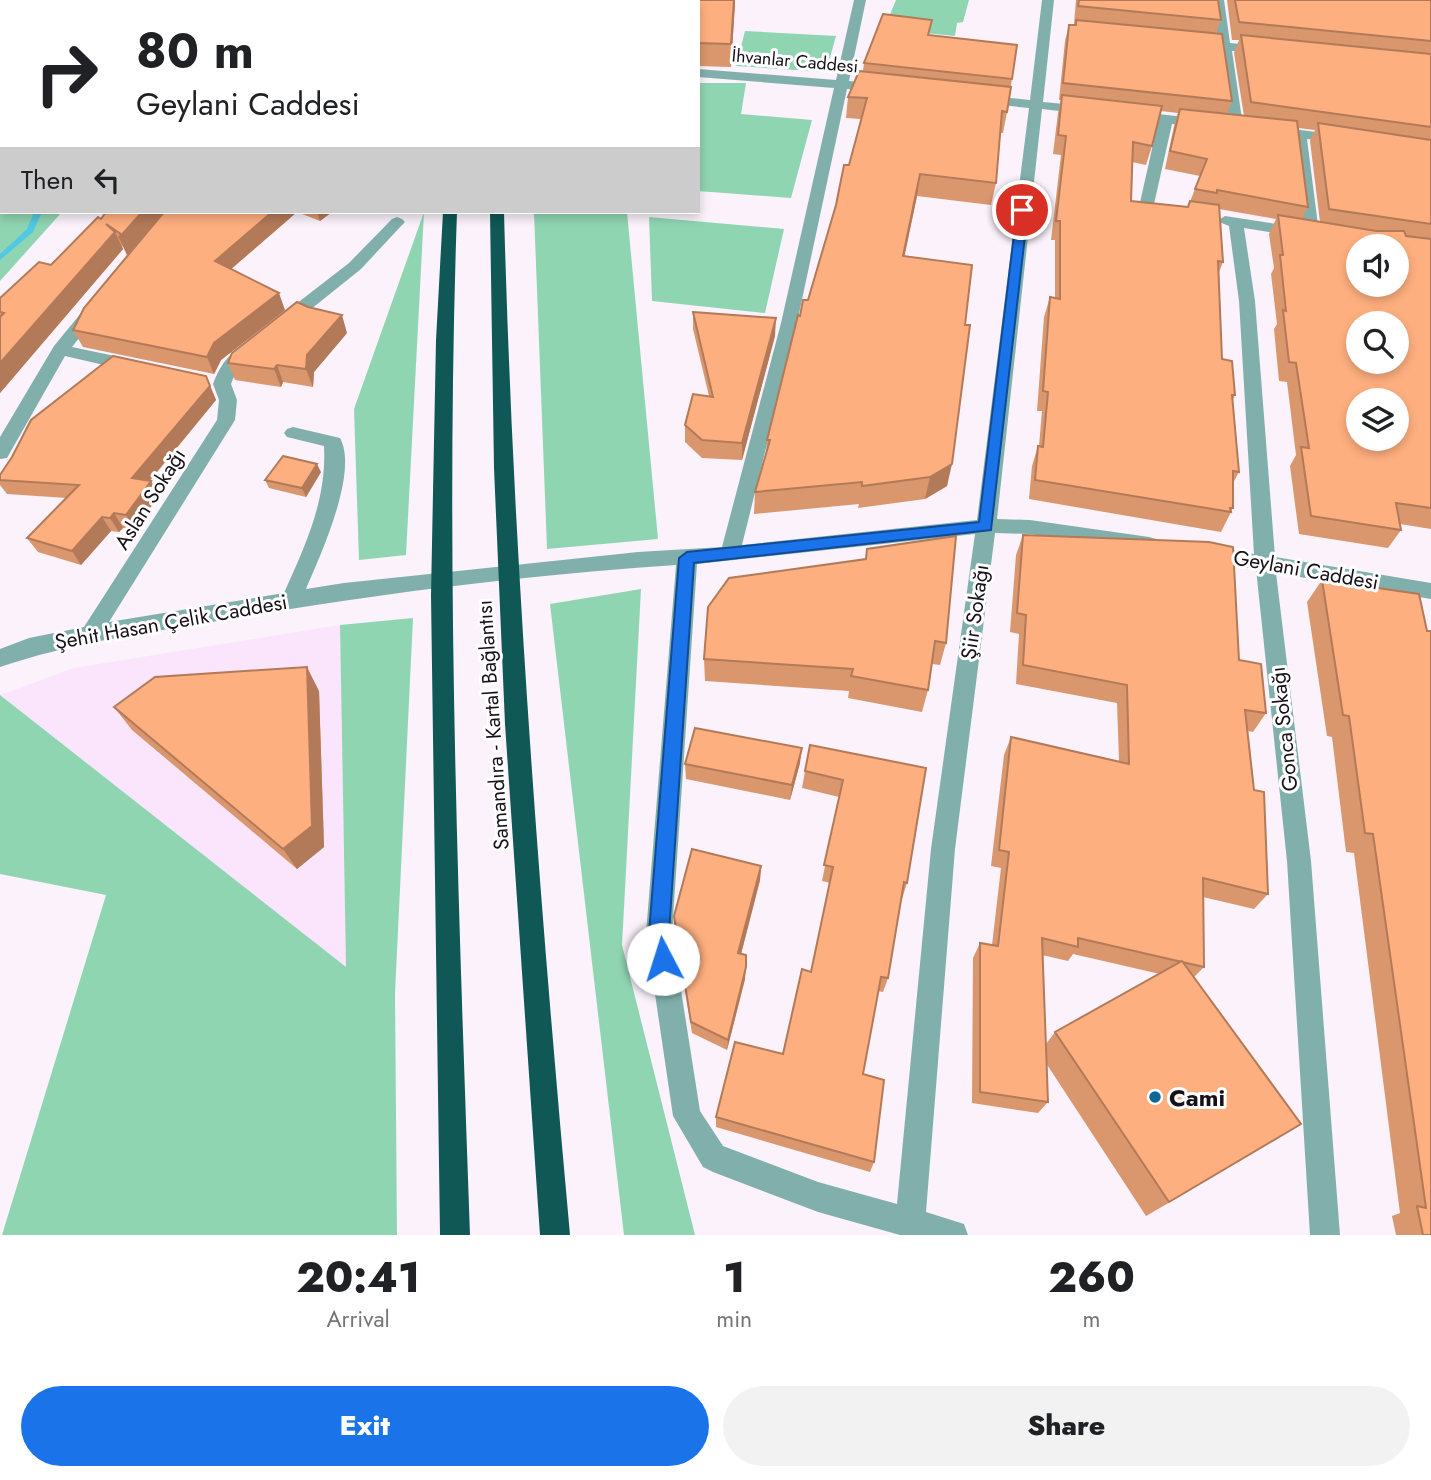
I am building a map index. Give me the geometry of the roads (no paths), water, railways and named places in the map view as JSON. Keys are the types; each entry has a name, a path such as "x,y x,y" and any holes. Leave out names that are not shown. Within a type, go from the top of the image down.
{"highway":[{"name":"Samandıra - Kartal Bağlantısı","path":"450,214 445,294 442,536 444,822 455,1235"},
{"name":"Samandıra - Kartal Bağlantısı","path":"497,214 501,431 510,616 536,1013 555,1235"}],"street":[{"path":"730,554 789,323 860,0"},
{"name":"Şiir Sokağı","path":"909,1224 943,849 986,526 1034,105 1052,28 1048,0"},
{"path":"1218,0 1236,126"},
{"path":"1183,42 1279,52"},
{"name":"İhvanlar Caddesi","path":"700,74 840,83 895,90"},
{"path":"965,97 1352,141"},
{"path":"1166,119 1146,207 1184,214"},
{"path":"1210,218 1317,234 1299,133"},
{"name":"Aslan Sokağı","path":"91,634 226,420 228,400 215,383 229,366 355,266 397,222"},
{"name":"Gonca Sokağı","path":"1236,223 1247,300 1265,562 1299,861 1325,1235"},
{"path":"0,453 60,350 104,297"},
{"path":"60,350 154,370"},
{"path":"291,600 325,519 337,468 333,442 293,433"},
{"name":"Geylani Caddesi","path":"638,560 730,554 986,526 1030,527 1179,548 1431,591"},
{"path":"687,558 659,933 687,1116 713,1157 818,1197 953,1235"},
{"name":"Şehit Hasan Çelik Caddesi","path":"0,658 29,647 91,634 291,600 638,560"}],"waterway":[{"path":"0,258 30,230 37,214"}],"place":[{"name":"Cami","path":"1155,1097"}]}
